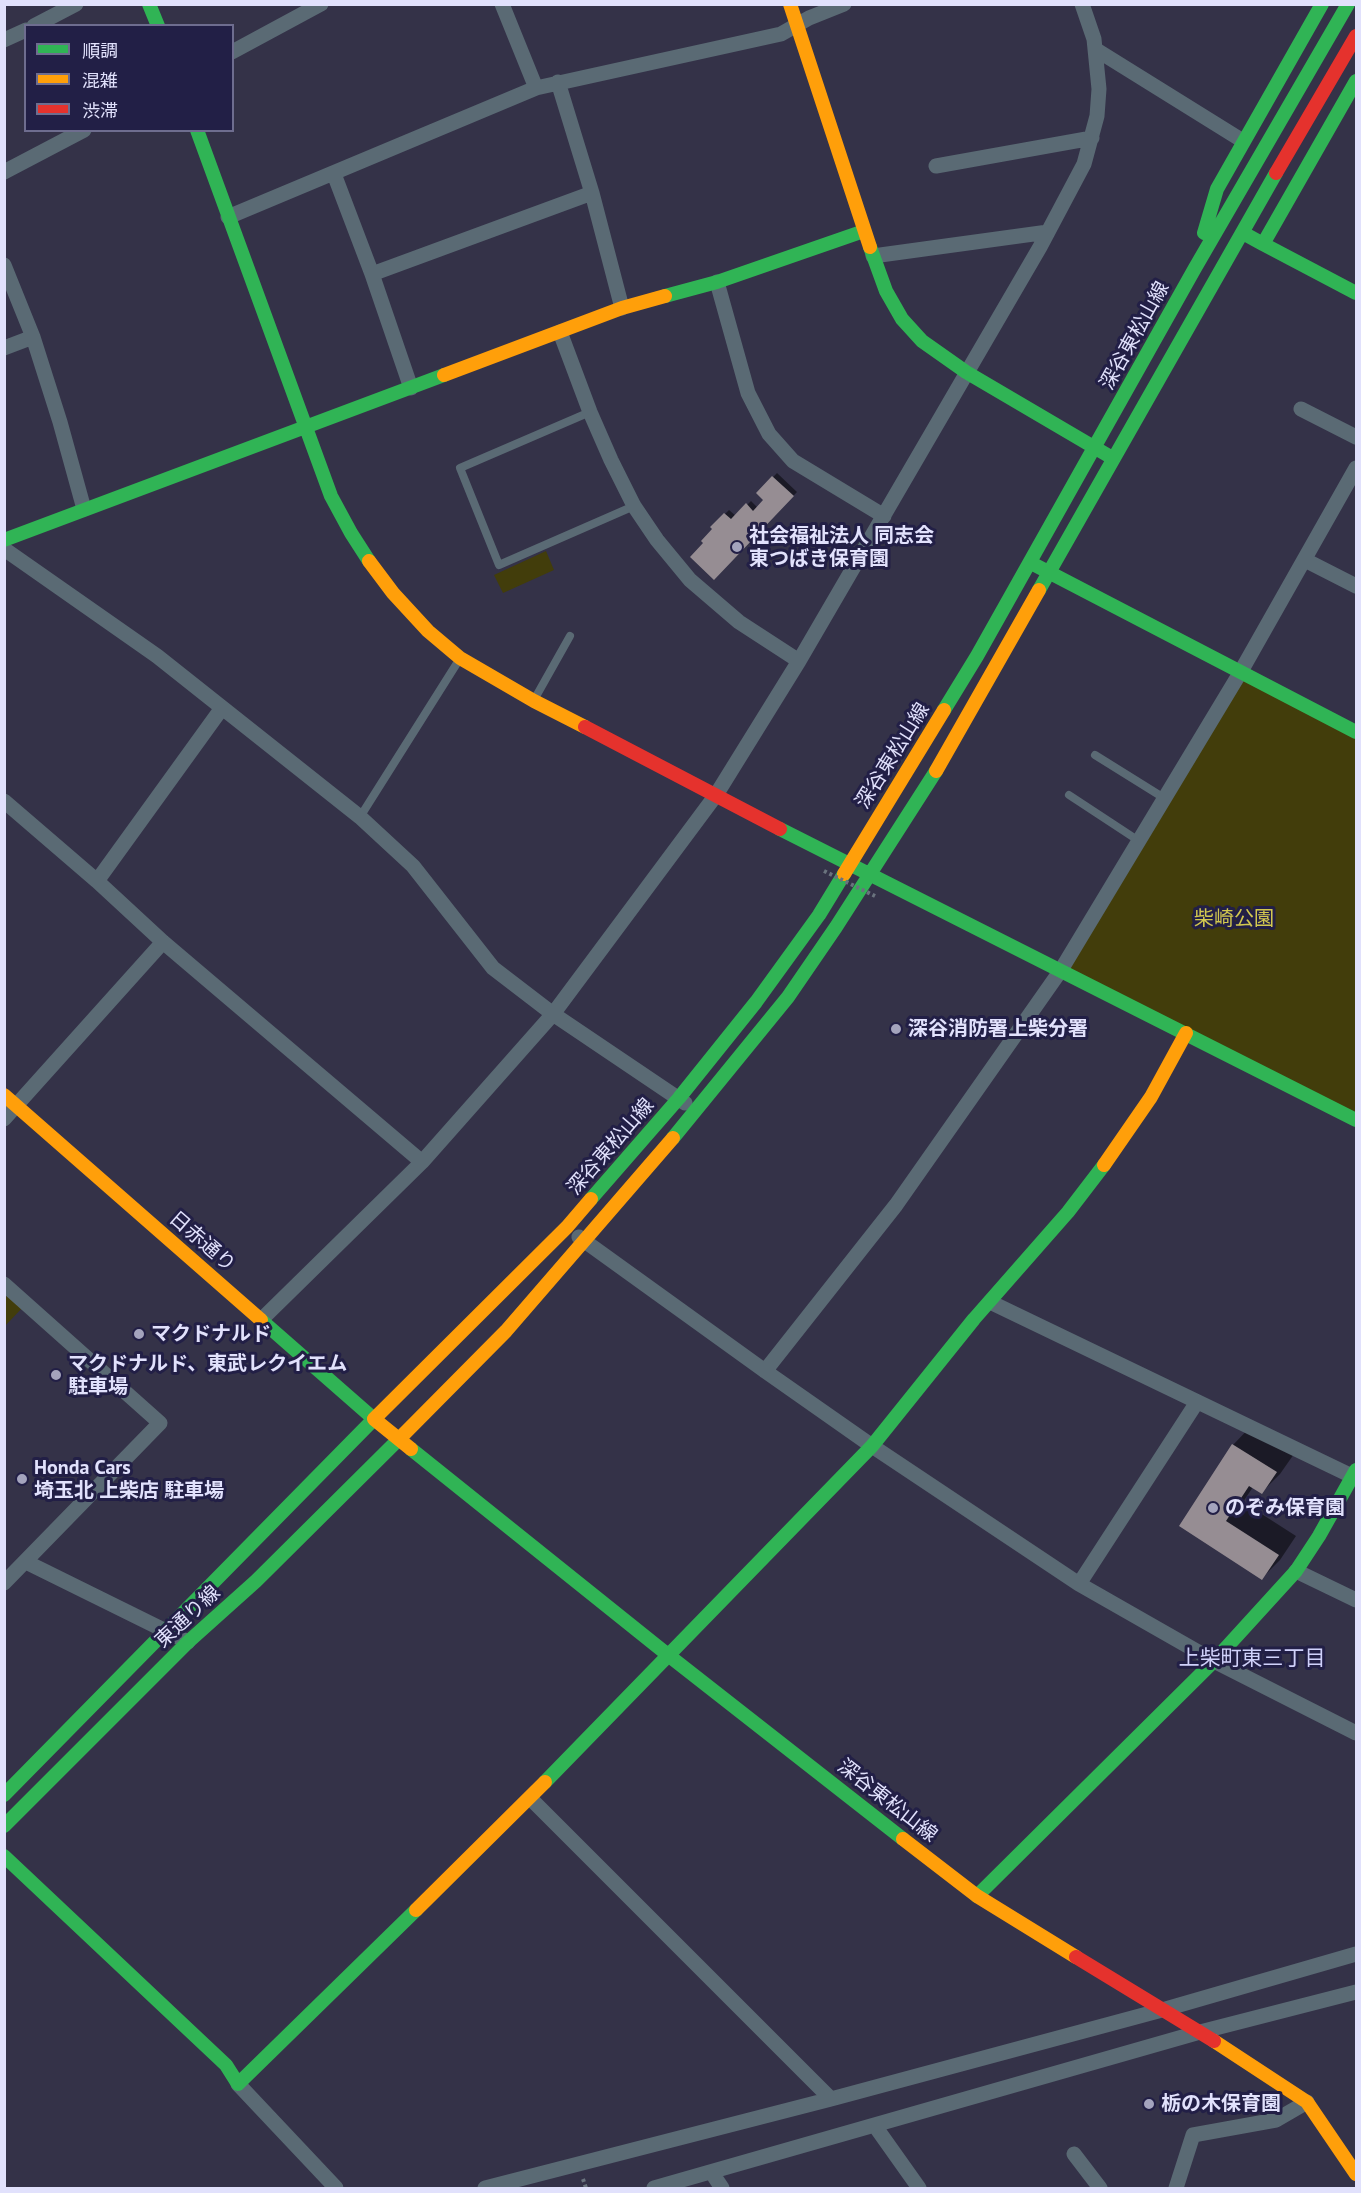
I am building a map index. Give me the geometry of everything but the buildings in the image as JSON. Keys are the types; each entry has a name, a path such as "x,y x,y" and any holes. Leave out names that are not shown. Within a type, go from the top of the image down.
{"street":[{"path":"38,24 76,4"},
{"path":"149,4 157,24"},
{"path":"234,51 321,4"},
{"path":"502,4 536,88"},
{"path":"789,4 864,231 886,291 902,319 922,341 966,372 1114,459"},
{"path":"228,217 536,88 781,34 844,4"},
{"path":"261,1320 422,1162 553,1014 716,795 799,661 884,516 1048,232 1084,164 1092,138 1099,89 1094,39 1082,4"},
{"path":"1195,268 1216,189 1322,4"},
{"name":"深谷東松山線","path":"1348,4 1195,268 977,656 819,915 756,1002 679,1098 567,1227 374,1419 668,1654 977,1896 1200,2032 1307,2102 1356,2175"},
{"path":"4,40 24,31"},
{"name":"深谷東松山線","path":"399,1439 506,1332 697,1110 788,996 943,760 1254,211 1356,36"},
{"path":"1095,49 1243,141"},
{"path":"1263,244 1356,81"},
{"path":"558,82 592,193 622,308"},
{"path":"4,172 80,132"},
{"path":"198,132 331,496 351,533 393,593 421,624 460,658 534,701 848,866 1061,970 1356,1120"},
{"path":"936,166 1092,138"},
{"path":"334,174 372,274 411,388"},
{"path":"372,274 592,193"},
{"path":"4,540 622,308 717,282 864,231"},
{"path":"873,256 1048,232"},
{"path":"1243,233 1356,293"},
{"path":"4,265 33,337 84,509"},
{"path":"717,282 748,393 769,434 793,461 884,516"},
{"path":"560,332 590,412 634,506 657,540 690,580 739,622 799,661"},
{"path":"4,348 33,337"},
{"path":"1301,409 1356,437"},
{"path":"765,1371 896,1205 1061,970 1240,673 1356,468"},
{"path":"4,549 157,656 360,818 413,866 493,968 553,1014 697,1110"},
{"path":"1305,560 1356,586"},
{"path":"1029,562 1356,732"},
{"path":"97,881 222,708"},
{"path":"4,801 97,881 163,942 422,1162"},
{"path":"4,1119 163,942"},
{"path":"238,2084 530,1798 873,1446 990,1302 1068,1212 1116,1149 1151,1097 1186,1033"},
{"name":"日赤通り","path":"4,1095 374,1419"},
{"path":"567,1227 765,1371 1079,1584 1214,1661 1356,1733"},
{"path":"4,1284 160,1423 4,1583"},
{"path":"977,1896 1214,1661 1296,1571 1355,1475 990,1302"},
{"path":"1079,1584 1197,1402"},
{"name":"東通り線","path":"4,1795 374,1419"},
{"name":"東通り線","path":"4,1826 188,1642 256,1581 399,1439"},
{"path":"26,1562 188,1642"},
{"path":"1296,1571 1356,1600"},
{"path":"530,1798 831,2099"},
{"path":"4,1856 226,2065 238,2084 336,2188"},
{"path":"485,2188 831,2099 1161,2010 1356,1954"},
{"path":"654,2188 1200,2032 1356,1992"},
{"path":"1176,2188 1193,2135 1276,2120 1307,2102"},
{"path":"875,2126 919,2188"},
{"path":"1074,2154 1100,2188"},
{"path":"712,2173 722,2188"}],"lane":[{"path":"590,412 460,468 499,565 634,506"},
{"path":"534,701 570,636"},
{"path":"360,818 460,658"},
{"path":"1095,755 1164,798"},
{"path":"1069,795 1139,841"}],"path":[{"path":"824,871 875,896"}],"green space":[{"path":"546,551 554,570 503,593 494,575"},
{"name":"柴崎公園","path":"1240,673 1356,732 1356,1119 1061,970"},
{"path":"5,1289 24,1306 5,1326"}],"traffic: fast":[{"path":"149,4 157,24"},
{"path":"1204,233 1217,189 1322,4"},
{"path":"944,710 977,656 1195,268 1348,4"},
{"path":"1243,233 1263,244 1356,81"},
{"path":"198,132 331,496 369,561"},
{"path":"1039,590 1276,173"},
{"path":"665,296 717,282 864,231"},
{"path":"1263,244 1356,293"},
{"path":"870,247 886,291 902,319 922,341 966,372 1109,456"},
{"path":"4,540 444,375"},
{"path":"1033,564 1356,732"},
{"path":"673,1138 788,997 836,927 936,771"},
{"path":"780,829 1356,1120"},
{"path":"591,1199 679,1098 756,1002 819,915 844,874"},
{"path":"545,1782 872,1446 974,1319 1068,1212 1104,1165"},
{"path":"4,1795 374,1419 261,1320"},
{"path":"4,1826 188,1642 256,1581 399,1439"},
{"path":"411,1449 903,1839"},
{"path":"977,1896 1214,1661 1296,1571 1319,1536 1356,1470"},
{"path":"4,1856 226,2065 238,2084 416,1910"}],"traffic: slow":[{"path":"790,4 870,247"},
{"path":"444,375 622,308 665,296"},
{"path":"369,561 393,593 428,631 460,658 534,701 585,727"},
{"path":"936,771 1039,590"},
{"path":"844,874 944,710"},
{"path":"1104,1165 1151,1097 1186,1033"},
{"path":"4,1095 261,1320"},
{"path":"399,1439 506,1331 673,1138"},
{"path":"411,1449 374,1419 567,1227 591,1199"},
{"path":"416,1910 545,1782"},
{"path":"903,1839 977,1896 1076,1957"},
{"path":"1214,2041 1307,2102 1356,2174"}],"traffic: jam":[{"path":"1276,173 1356,36"},
{"path":"585,727 780,829"},
{"path":"1076,1957 1214,2041"}],"place":[{"name":"社会福祉法人 同志会 東つばき保育園","path":"737,547"},
{"name":"深谷消防署上柴分署","path":"896,1029"},
{"name":"マクドナルド","path":"139,1334"},
{"name":"マクドナルド、東武レクイエム 駐車場","path":"56,1375"},
{"name":"Honda Cars 埼玉北 上柴店 駐車場","path":"22,1479"},
{"name":"のぞみ保育園","path":"1213,1508"},
{"name":"栃の木保育園","path":"1149,2104"}],"district":[{"name":"上柴町東三丁目","path":"1252,1659"}]}
